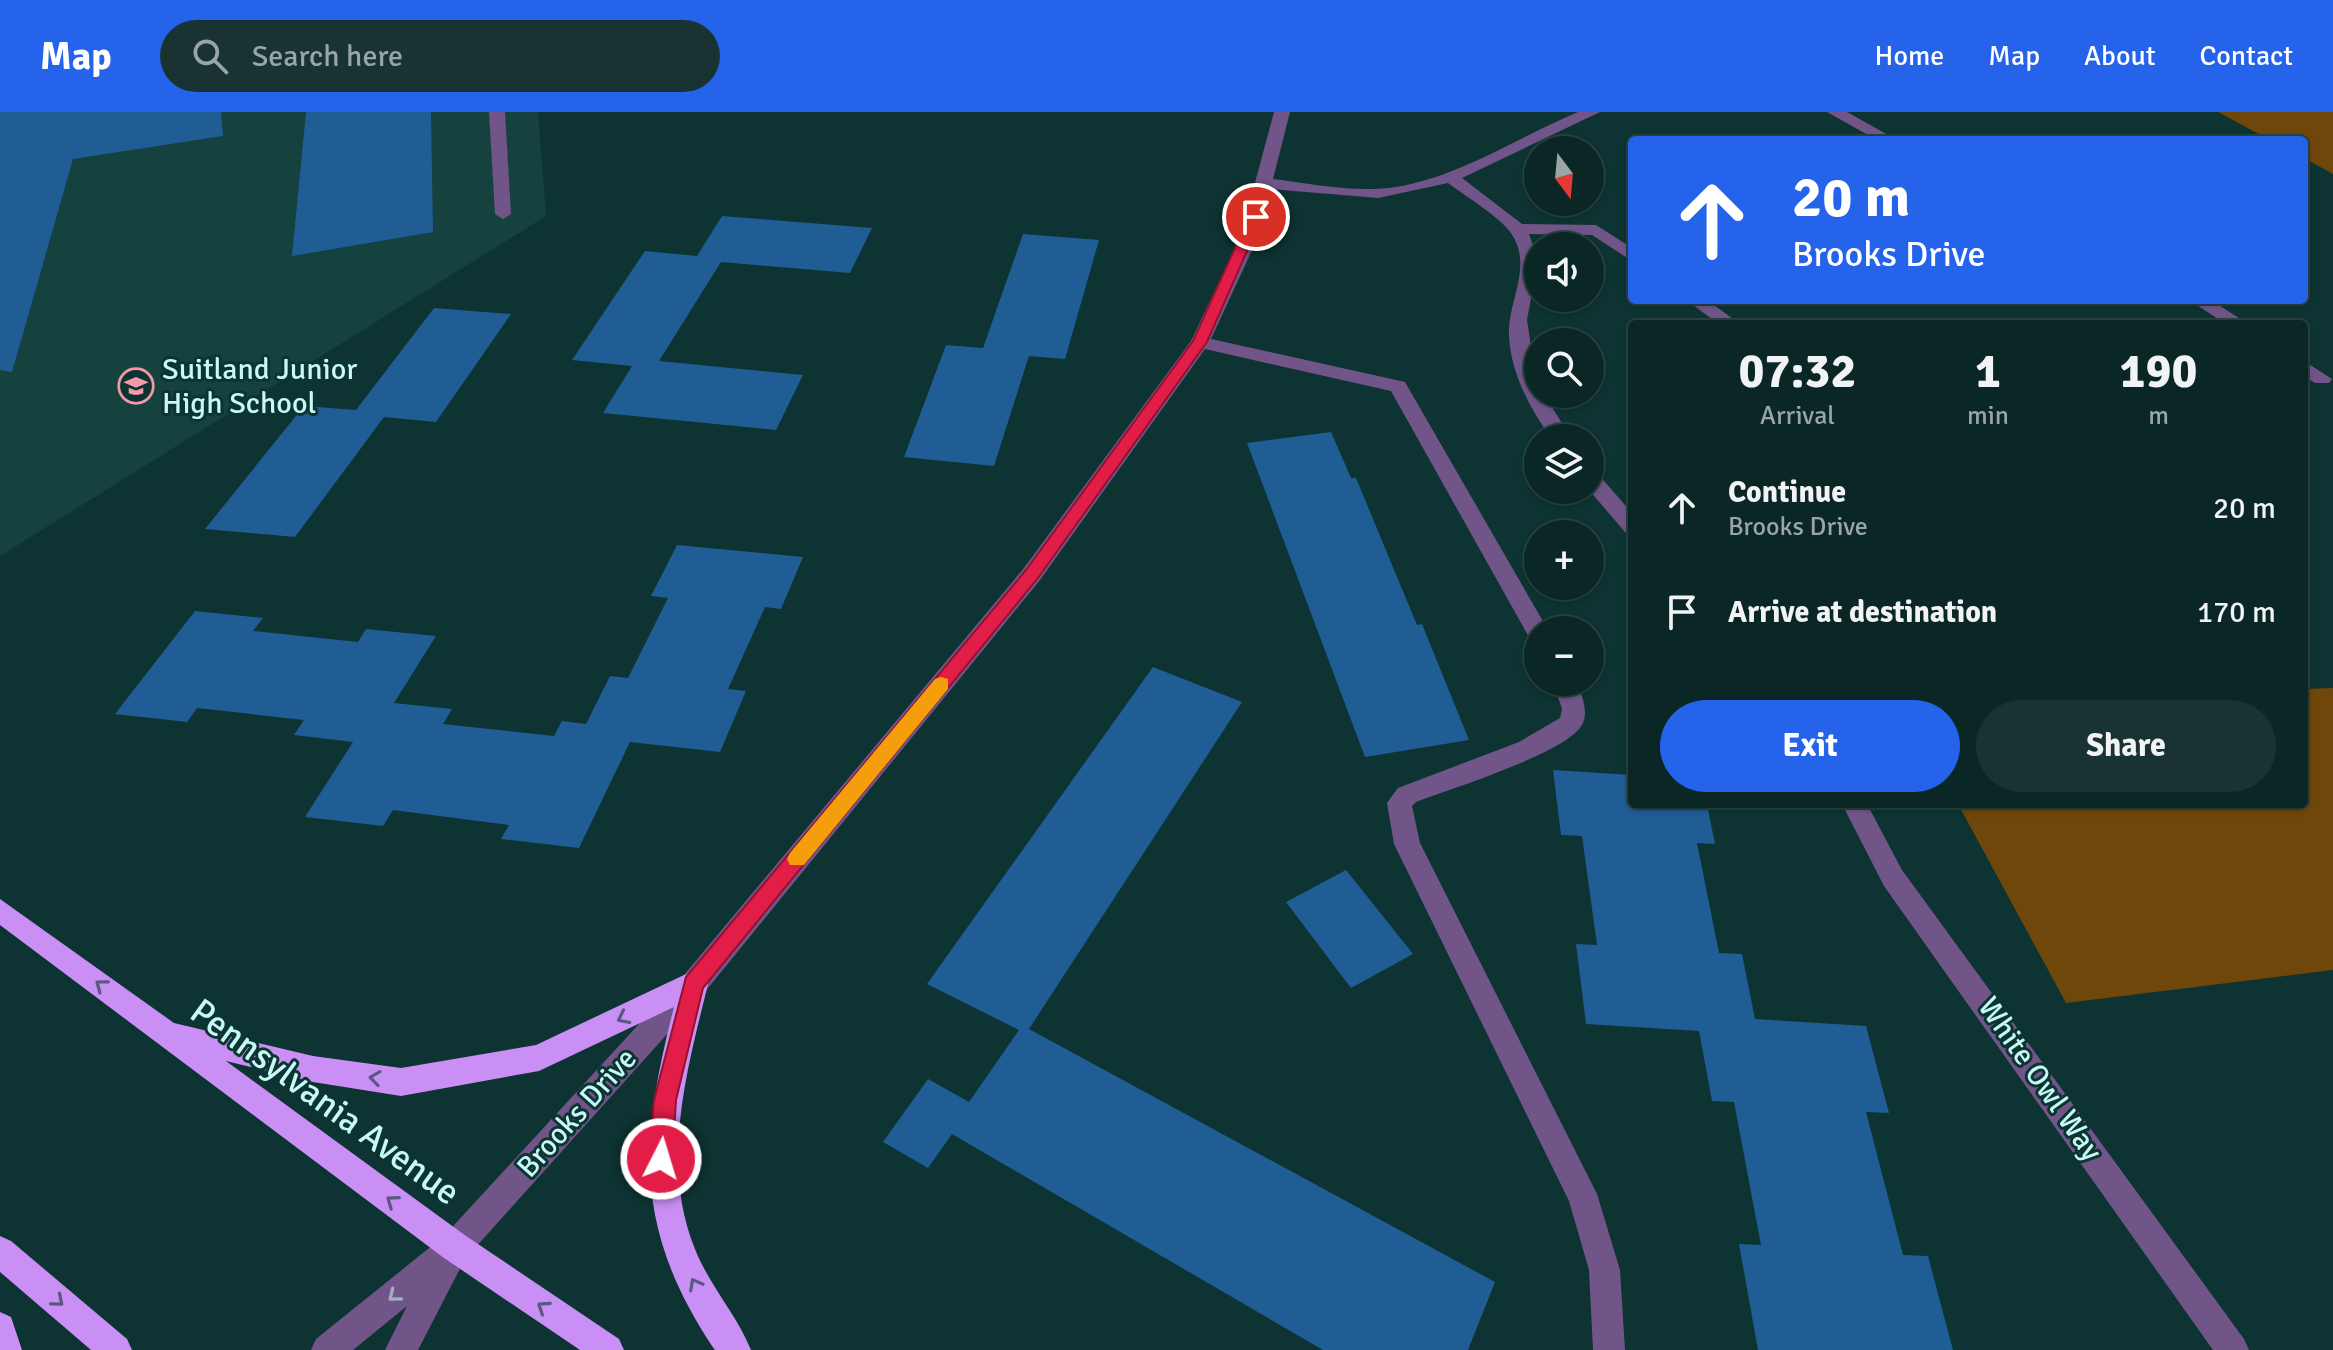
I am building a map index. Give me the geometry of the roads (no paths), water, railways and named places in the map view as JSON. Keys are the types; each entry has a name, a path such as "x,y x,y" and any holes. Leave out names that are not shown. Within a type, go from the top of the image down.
{"highway":[{"name":"Pennsylvania Avenue","path":"0,910 455,1247 608,1350"},
{"path":"163,1032 313,1069 401,1082 539,1058 694,984"},
{"path":"694,984 665,1100 661,1159 665,1208 680,1256 718,1329 735,1350"},
{"path":"0,1252 116,1350"},
{"path":"0,1328 6,1350"}],"street":[{"path":"497,112 503,214"},
{"name":"Brooks Drive","path":"327,1350 455,1247 694,984 1032,574 1200,342 1250,235 1282,112"},
{"path":"1835,112 1881,136"},
{"path":"1265,183 1366,194 1397,192 1449,176 1587,113"},
{"path":"1449,176 1518,229 1529,249 1532,265 1517,334 1527,381 1551,424"},
{"path":"1518,229 1596,230 1628,253"},
{"path":"1701,304 1725,320"},
{"path":"2205,304 2232,320"},
{"path":"1200,342 1398,386 1528,616"},
{"path":"2308,370 2322,379"},
{"path":"1604,494 1628,522"},
{"path":"1570,696 1574,709 1570,723 1528,749 1407,795 1399,803 1400,821 1407,844 1582,1194 1597,1230 1610,1309 1609,1350"},
{"name":"White Owl Way","path":"1856,808 1893,878 2233,1350"},
{"name":"Brooks Drive","path":"401,1350 455,1247"}],"place":[{"name":"Suitland Junior High School","path":"136,386"}]}
